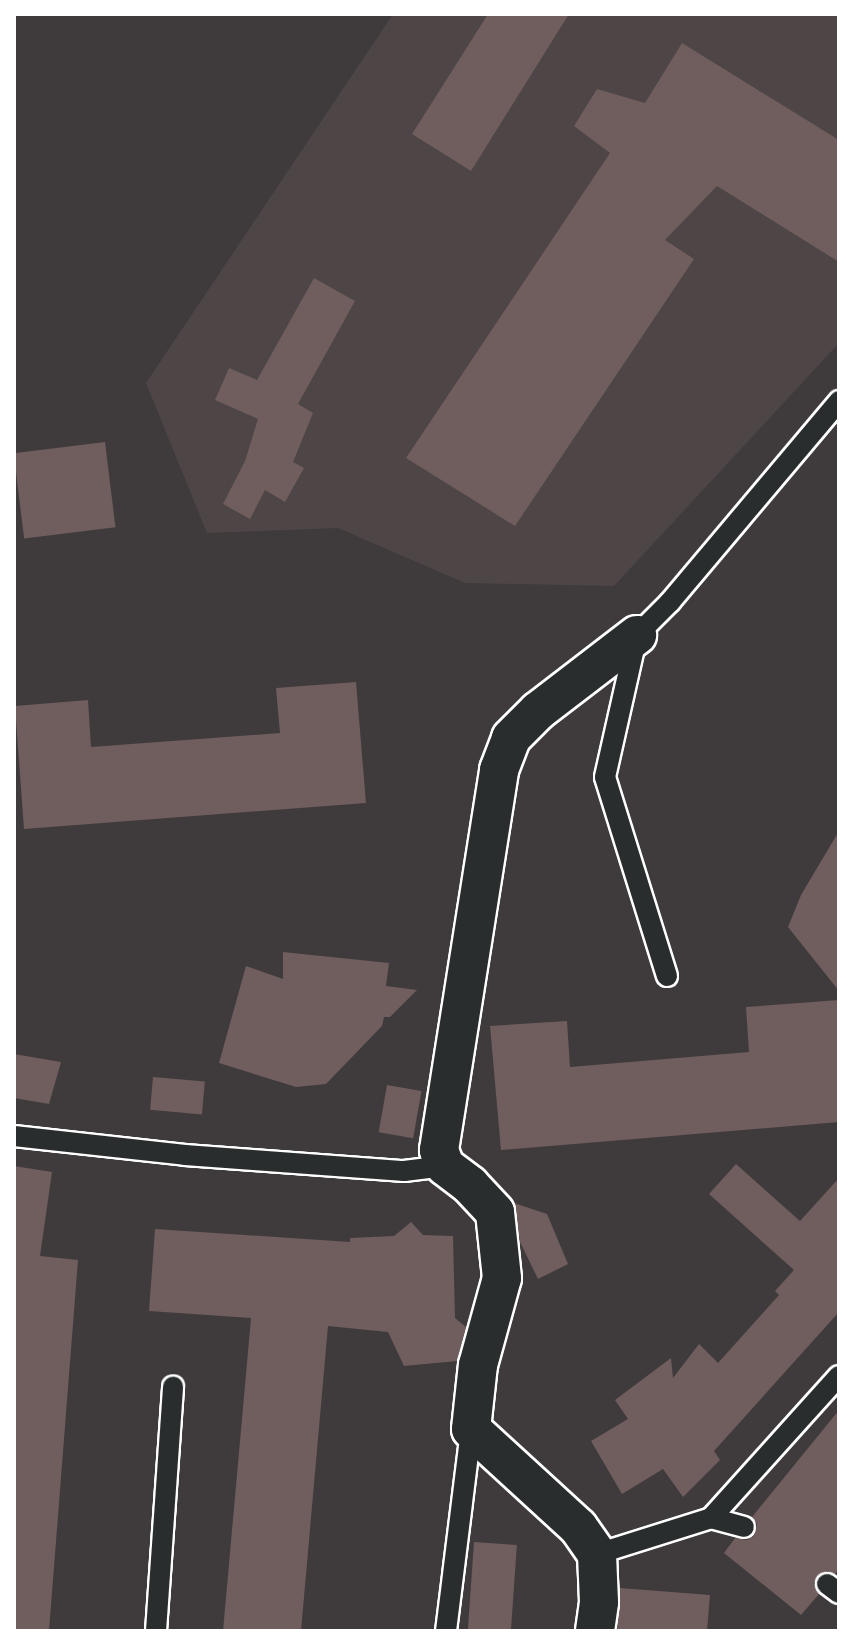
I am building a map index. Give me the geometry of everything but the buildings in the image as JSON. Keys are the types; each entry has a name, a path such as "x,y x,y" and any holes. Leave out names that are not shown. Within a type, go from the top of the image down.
{"street":[{"path":"595,1631 599,1602 597,1554 578,1527 471,1429 478,1365 502,1278 495,1212 470,1185 445,1166 439,1150 499,770 511,738 538,711 637,635"}],"lane":[{"path":"667,976 605,777 637,635 670,602 839,401"},
{"path":"14,1136 185,1155 404,1171 445,1166"},
{"path":"597,1554 711,1518 839,1376"},
{"path":"156,1631 173,1387"},
{"path":"446,1631 471,1429"},
{"path":"711,1518 744,1527"}],"shaded area":[{"path":"393,14 839,14 839,343 614,586 465,583 338,528 207,533 146,383"}]}
